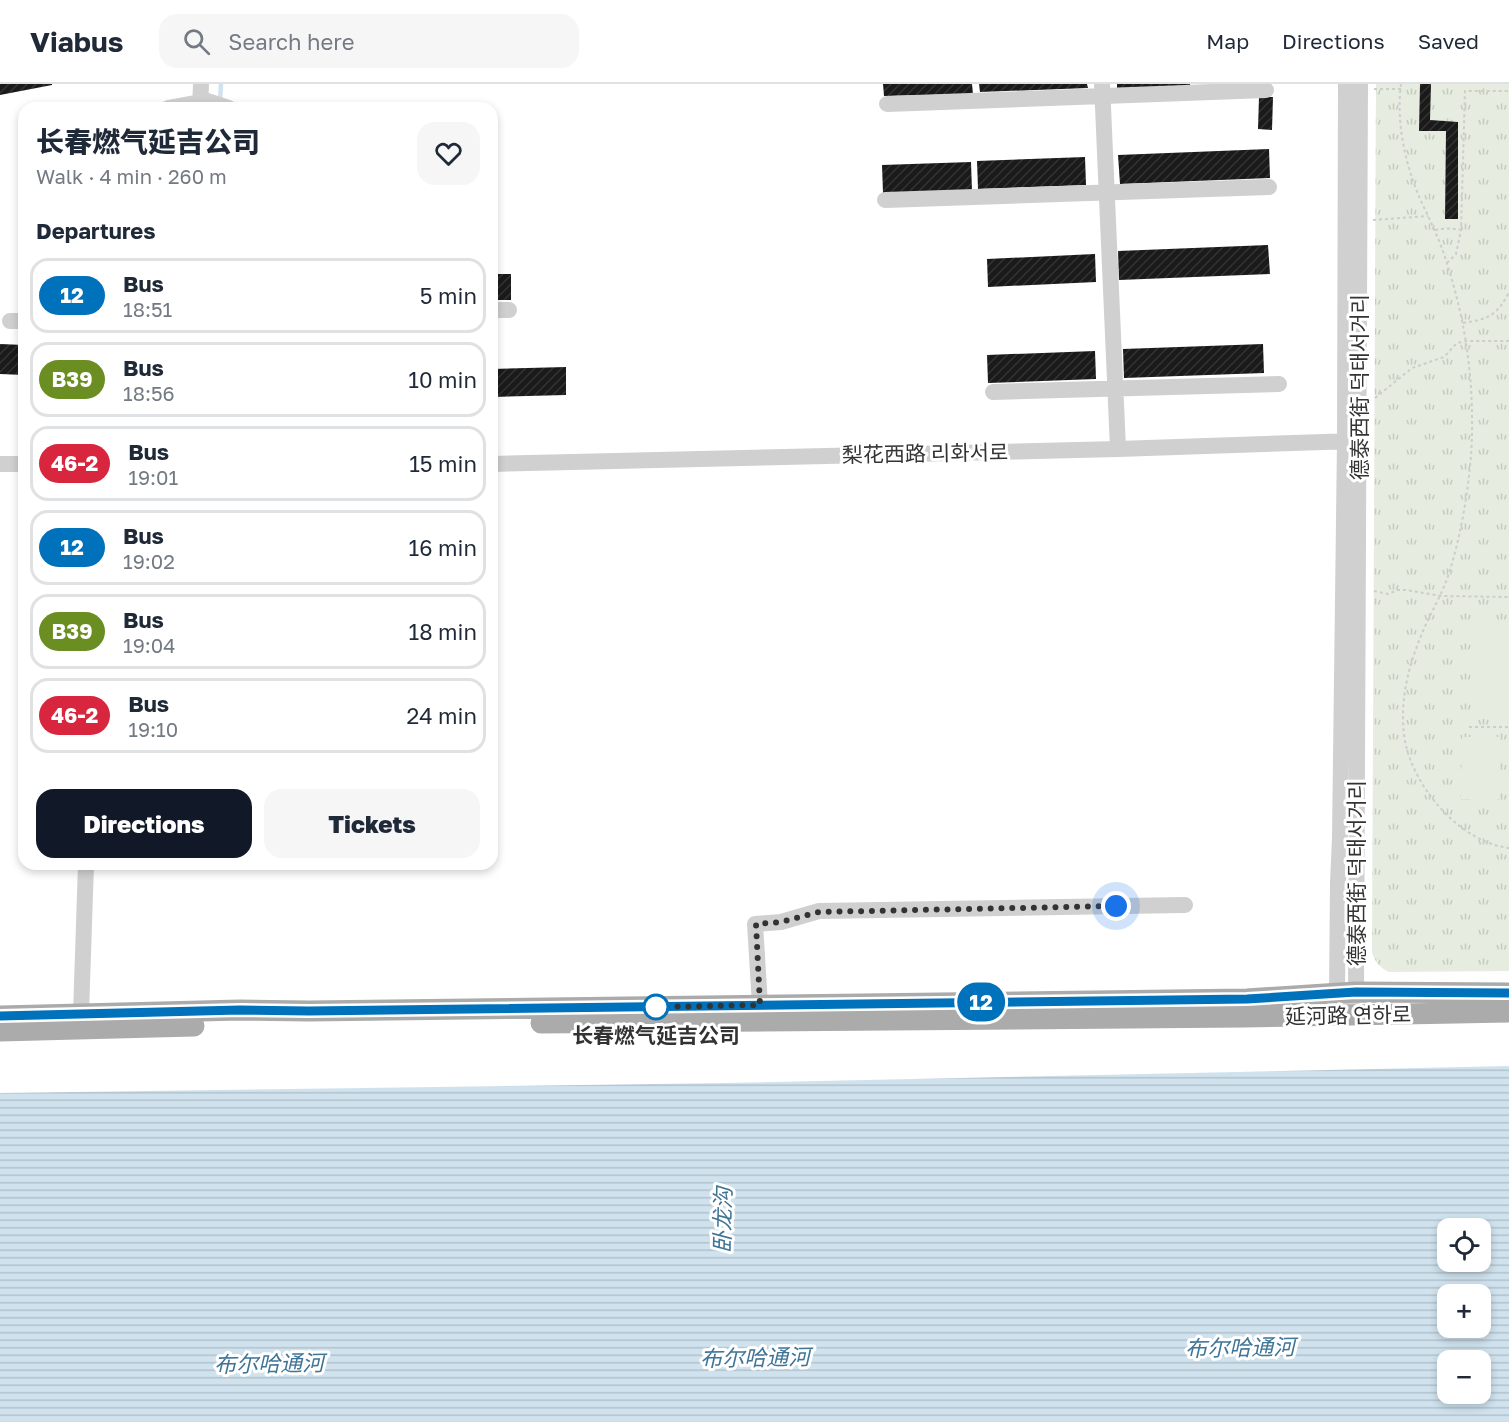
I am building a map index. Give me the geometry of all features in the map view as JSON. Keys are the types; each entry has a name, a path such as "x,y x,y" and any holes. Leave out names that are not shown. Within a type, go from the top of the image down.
{"main road":[{"name":"延河路 연하로","path":"0,1016 240,1010 1247,999 1346,992 1509,993"},
{"name":"延河路 연하로","path":"0,1031 239,1024 1509,1012"}],"street":[{"path":"201,84 210,102"},
{"name":"德泰西街 덕태서거리","path":"1346,84 1352,441 1347,1015"},
{"name":"德泰西街 덕태서거리","path":"1352,441 1366,86"},
{"path":"1102,90 1118,449"},
{"path":"887,104 1102,90 1266,90"},
{"path":"885,200 1269,188"},
{"path":"993,392 1279,384"},
{"name":"梨花西路 리화서로","path":"498,464 1352,441"},
{"path":"0,464 18,464"},
{"path":"81,1014 86,870"},
{"path":"760,1005 756,924 781,922 819,912 1185,905"}],"path":[{"path":"1401,84 1401,134 1405,154 1419,196 1447,263 1463,323 1467,341 1472,410 1470,465 1455,551 1441,596 1427,621 1407,675 1403,724 1405,742 1420,778 1435,802 1451,820 1486,843 1509,849"},
{"path":"1472,84 1472,91"},
{"path":"1366,86 1401,89"},
{"path":"1447,263 1456,254 1461,230 1465,91 1509,91"},
{"path":"1371,220 1429,216"},
{"path":"1435,230 1442,228 1461,230"},
{"path":"1463,323 1480,320 1494,313 1509,292"},
{"path":"1370,402 1412,368 1444,357 1457,343 1509,340"},
{"path":"1369,590 1381,594 1406,590 1441,596 1509,597"},
{"path":"1468,727 1509,727"}],"green space":[{"path":"1376,84 1509,84 1509,971 1389,972 1378,964 1372,952"},
{"path":"1475,622 1509,622 1509,719 1475,719"},
{"path":"1462,737 1499,737 1499,799 1461,799"}],"water":[{"name":"布尔哈通河","path":"1509,1066 1509,1422 0,1422 0,1093 725,1083"}],"building":[{"path":"0,84 52,84 52,85 0,95"},
{"path":"883,84 972,84 973,94 884,96"},
{"path":"979,84 1087,84 1088,88 980,92"},
{"path":"1117,84 1190,84 1190,86 1117,89"},
{"path":"1420,84 1431,84 1430,120 1458,122 1458,219 1445,219 1446,131 1419,131"},
{"path":"1259,97 1273,97 1272,130 1258,129"},
{"path":"1269,149 1270,178 1120,184 1118,155"},
{"path":"1085,157 1086,185 978,189 977,161"},
{"path":"971,162 972,191 883,193 882,165"},
{"path":"1268,245 1270,274 1119,280 1118,251"},
{"path":"1095,254 1096,282 988,287 987,259"},
{"path":"498,274 511,274 511,300 498,300"},
{"path":"0,344 18,345 18,375 0,374"},
{"path":"1263,344 1264,373 1124,378 1123,349"},
{"path":"1095,351 1096,379 988,383 987,355"},
{"path":"566,367 566,395 498,397 498,369"}],"waterway":[{"name":"卧龙沟","path":"220,102 221,84"}],"bus line":[{"name":"12","path":"0,1016 240,1010 1247,999 1356,992 1509,993"}],"place":[{"name":"长春燃气延吉公司","path":"656,1007"}],"route":[{"path":"656,1007 760,1005 756,924 781,922 819,912 1116,906"}]}
